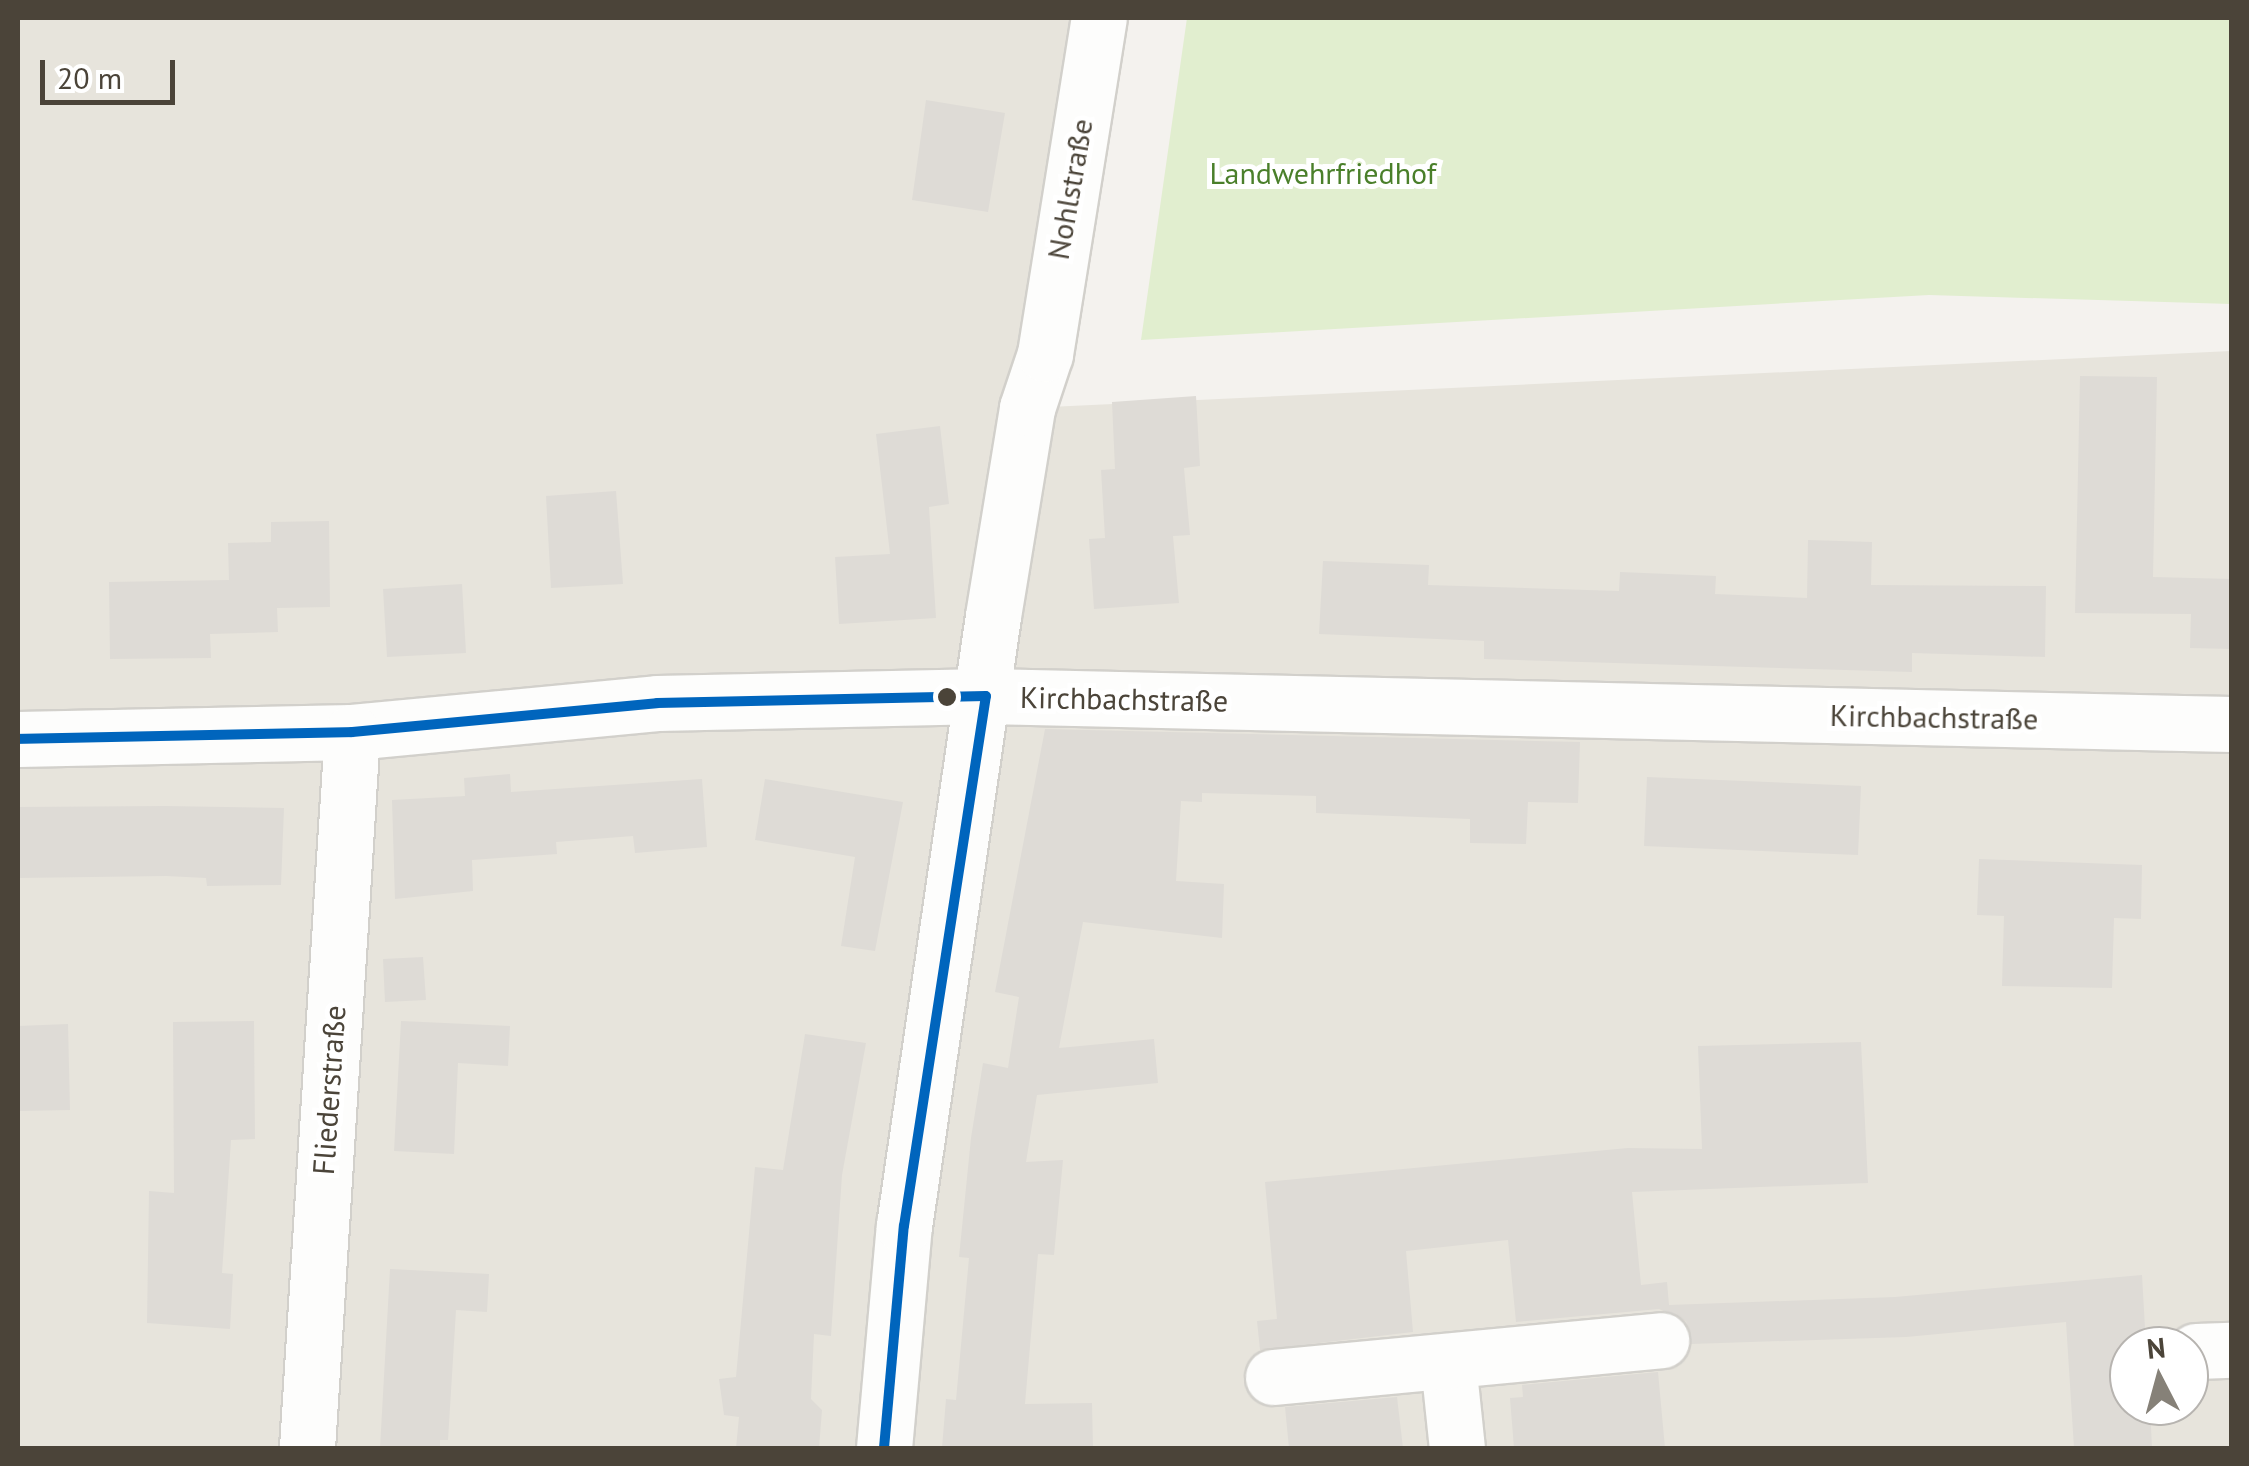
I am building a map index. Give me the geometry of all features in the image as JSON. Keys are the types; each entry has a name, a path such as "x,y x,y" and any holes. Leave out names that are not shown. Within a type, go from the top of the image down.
{"street":[{"name":"Nohlstraße","path":"884,1448 904,1226 1027,408 1042,360 1099,18"},
{"name":"Kirchbachstraße","path":"18,739 352,732 657,703 986,696 2232,724"},
{"name":"Fliederstraße","path":"307,1448 352,732"},
{"path":"1273,1377 1661,1340"},
{"path":"1448,1363 1457,1448"}],"shaded area":[{"path":"18,18 1098,18 1028,408 2231,351 2231,1448 18,1448"}],"green space":[{"name":"Landwehrfriedhof","path":"1187,18 2231,18 2231,304 1929,295 1141,340"}],"building":[{"path":"926,100 1005,113 988,212 912,200"},
{"path":"2080,376 2157,377 2153,577 2232,579 2232,649 2190,648 2191,614 2075,613"},
{"path":"1196,396 1200,466 1184,468 1190,535 1173,536 1179,603 1094,609 1089,539 1105,538 1101,470 1115,469 1112,402"},
{"path":"940,426 949,504 929,507 936,618 839,624 835,557 890,554 876,434"},
{"path":"616,491 623,584 551,588 546,496"},
{"path":"329,521 330,607 277,608 278,632 210,634 211,658 110,659 109,582 229,580 228,543 271,542 271,522"},
{"path":"1808,540 1872,542 1871,585 2046,586 2045,657 1912,653 1912,672 1484,659 1484,641 1319,634 1323,561 1429,565 1428,585 1619,591 1620,572 1716,576 1715,594 1807,598"},
{"path":"462,584 466,653 387,657 383,589"},
{"path":"1045,729 1580,742 1578,803 1528,802 1526,844 1470,843 1470,819 1316,813 1316,796 1202,793 1202,802 1181,801 1176,881 1224,884 1222,938 1083,922 1059,1048 1154,1039 1158,1083 1037,1095 1026,1162 1063,1160 1054,1255 1038,1254 1025,1404 1092,1403 1093,1448 942,1448 946,1399 956,1400 969,1258 959,1257 971,1138 983,1063 1008,1068 1019,997 995,992"},
{"path":"510,774 511,792 702,779 707,847 635,853 633,836 556,842 557,854 472,860 473,891 395,899 392,800 465,796 464,778"},
{"path":"1647,777 1861,786 1858,855 1644,846"},
{"path":"765,779 903,802 875,951 841,946 855,857 755,840"},
{"path":"18,807 284,808 281,885 207,886 206,878 166,876 18,878"},
{"path":"1979,859 2142,865 2141,919 2114,918 2112,988 2002,986 2004,916 1977,915"},
{"path":"423,957 426,1000 385,1002 383,959"},
{"path":"254,1021 255,1139 231,1140 222,1273 233,1274 230,1329 147,1323 149,1191 174,1193 173,1022"},
{"path":"401,1021 510,1026 508,1066 458,1063 454,1154 394,1151"},
{"path":"68,1024 70,1110 18,1111 18,1026"},
{"path":"805,1034 866,1043 842,1175 831,1336 814,1334 811,1399 822,1410 819,1448 736,1448 739,1417 724,1415 719,1379 736,1377 755,1167 783,1170"},
{"path":"1861,1042 1868,1183 1632,1192 1641,1285 1667,1282 1669,1305 1895,1297 2142,1275 2145,1326 2109,1326 2109,1426 2151,1426 2152,1448 2074,1448 2066,1322 1906,1337 1691,1344 1686,1321 1659,1309 1516,1322 1508,1240 1406,1251 1413,1332 1260,1350 1257,1321 1277,1319 1265,1182 1628,1148 1702,1149 1698,1046"},
{"path":"390,1269 489,1274 487,1312 456,1310 448,1440 440,1440 440,1448 380,1448"},
{"path":"1658,1372 1665,1448 1514,1448 1510,1398 1523,1397 1522,1385"},
{"path":"1397,1397 1403,1448 1289,1448 1285,1407"}],"transit line":[{"path":"18,739 352,732 657,703 986,696"},
{"path":"884,1448 904,1226 986,696"}]}
